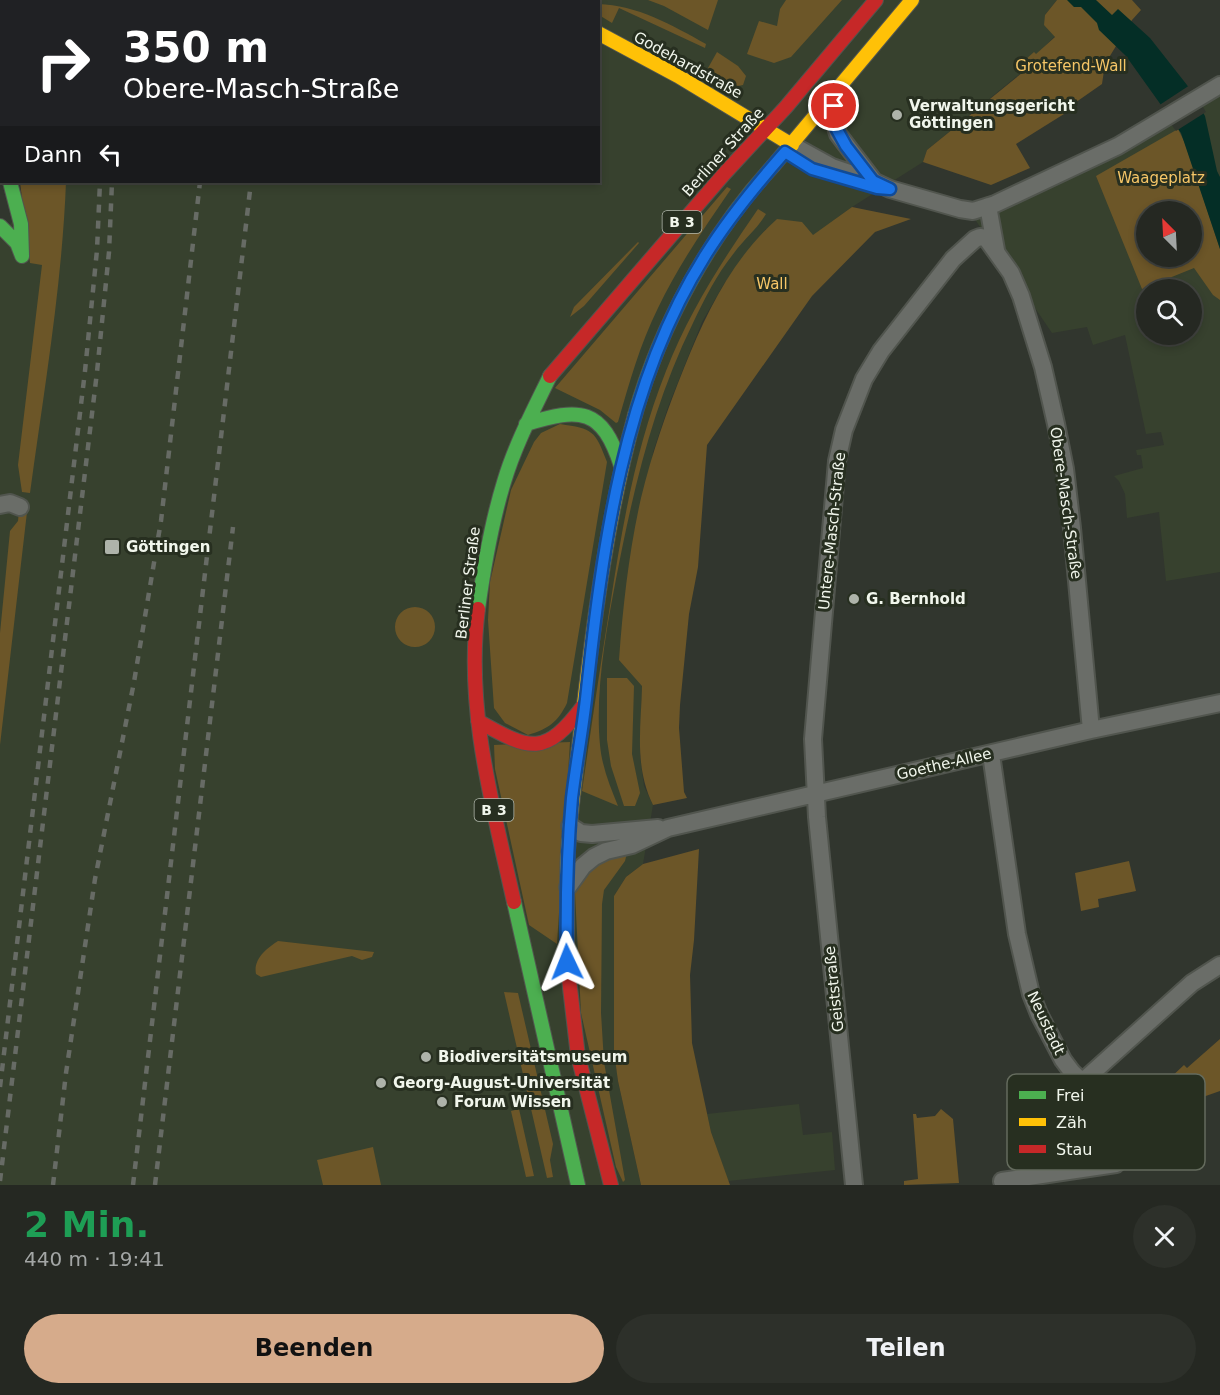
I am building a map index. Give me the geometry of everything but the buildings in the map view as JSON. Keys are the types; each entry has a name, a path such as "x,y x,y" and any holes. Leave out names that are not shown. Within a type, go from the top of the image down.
{"main road":[{"name":"Berliner Straße","path":"578,1185 482,758 478,721 476,623 492,524 526,424 552,373 876,0"},
{"name":"B 3","path":"610,1185 578,1056 567,962 567,888 570,826 594,621 621,465 658,348 682,297 705,256 742,202 912,0"},
{"name":"Godehardstraße","path":"600,34 678,76 789,148"},
{"name":"Godehardstraße","path":"600,44 763,132"},
{"path":"0,226 17,243 22,256 21,224 10,183"},
{"path":"526,424 561,414 581,413 606,430 614,443 621,465"},
{"path":"478,721 514,742 537,745 554,740 562,734 585,702"}],"street":[{"path":"789,148 890,189 960,209 980,209 1084,162 1143,132 1220,85"},
{"path":"838,88 834,106 835,126 873,181"},
{"path":"789,148 812,169 877,188 890,189"},
{"name":"Obere-Masch-Straße","path":"980,209 996,251"},
{"name":"Obere-Masch-Straße","path":"975,239 986,238 1011,273 1028,317 1058,431 1072,528 1091,730"},
{"name":"Untere-Masch-Straße","path":"815,793 814,711 832,507 837,461 844,430 864,379 881,351 953,259 975,239"},
{"path":"0,506 10,503 20,507"},
{"name":"Goethe-Allee","path":"570,826 581,832 592,834 668,828 1091,730 1220,703"},
{"name":"Neustadt","path":"991,754 1016,929 1026,975 1039,1014 1063,1060 1075,1074"},
{"name":"Geiststraße","path":"815,793 854,1185"},
{"name":"Goethe-Allee","path":"567,888 583,866 594,857 668,828"},
{"path":"1091,1074 1192,982 1220,965"},
{"name":"Neustadt","path":"1002,1181 1076,1170"}],"shaded area":[{"path":"600,0 1057,0 1045,15 1055,36 1036,55 1026,61 1033,63 927,150 923,162 852,207 813,236 766,229 724,284 702,322 668,407 653,452 642,686 640,756 644,786 653,805 643,864 626,877 614,896 615,1052 618,1081 641,1185 0,1185 0,235 48,183 600,183"},
{"path":"1220,86 1220,572 1166,581 1159,512 1127,518 1125,494 1114,476 1143,468 1141,455 1137,455 1136,450 1164,445 1161,432 1146,434 1125,335 1093,345 1087,327 1052,333 972,215 1197,102"},
{"path":"799,1104 803,1135 832,1132 835,1170 728,1181 707,1114"}],"green space":[{"path":"648,0 718,0 708,30"},
{"path":"786,0 842,0 791,57 774,63 747,54 759,21 777,26 780,9"},
{"name":"Grotefend-Wall","path":"1057,0 1132,0 1141,10 1132,20 1105,64 1102,84 1069,107 1064,114 1016,144 1030,168 991,185 923,162 927,150 1033,64 1025,60 1034,52 1036,54 1055,37 1044,25 1045,15"},
{"path":"600,4 627,8 654,17 706,44 705,48 619,8 612,23 600,16"},
{"path":"717,52 738,66 746,76 743,85 726,84 710,76 708,68"},
{"name":"Waageplatz","path":"1178,129 1185,143 1220,249 1220,300 1213,295 1194,268 1167,279 1138,279 1096,176"},
{"path":"20,183 66,183 57,299 30,493 22,492 18,465 42,265 30,263"},
{"path":"727,187 731,189 683,262 652,322 635,364 618,422 616,423 600,410 555,388"},
{"name":"Wall","path":"852,207 911,219 875,232 812,296 707,445 698,567 689,614 680,705 679,728 684,792 687,798 653,805 643,776 641,761 642,686 619,660 633,538 641,498 660,432 701,327 722,288 747,251 777,219 802,222 813,235"},
{"path":"758,209 766,214 717,278 679,354 666,385 637,481 609,619 602,662 599,704 601,753 618,806 582,791 615,576 638,457 655,399 685,328 707,287"},
{"path":"638,242 584,306 570,317 574,307"},
{"path":"560,424 586,430 596,437 607,462 567,703 552,724 528,735 505,723 494,708 488,620 490,582 511,490 534,442 541,433"},
{"path":"19,511 27,512 0,745 0,633 10,531 18,521"},
{"path":"415,607 423,608 429,613 434,619 434,635 429,641 423,646 415,647 407,646 401,641 396,635 395,627 396,619 401,613 407,608"},
{"path":"607,678 627,678 634,686 632,754 640,793 635,806 624,806 611,766 607,740"},
{"path":"570,742 557,944 529,925 495,769 494,745"},
{"path":"699,849 690,975 692,1043 711,1132 730,1185 641,1185 618,1081 614,1052 614,896 626,877 643,864"},
{"path":"627,853 625,861 604,890 602,904 601,1013 604,1062 625,1180 623,1182 616,1167 581,1013 575,893 585,876 595,866 608,858"},
{"path":"1129,861 1136,891 1098,899 1099,907 1081,911 1075,873"},
{"path":"278,941 374,952 372,957 362,960 352,956 261,977 256,974 259,959"},
{"path":"504,992 518,993 553,1144 550,1160 553,1177 547,1178"},
{"path":"1220,1039 1220,1091 1205,1096 1205,1074 1174,1074 1184,1065 1187,1068"},
{"path":"519,1109 534,1176 526,1177 511,1111"},
{"path":"941,1109 953,1119 959,1183 904,1185 904,1181 918,1179 913,1114 916,1114 917,1118 935,1116"},
{"path":"373,1147 381,1185 323,1185 317,1160"}],"water":[{"path":"1067,0 1096,0 1112,15 1118,9 1150,38 1187,85 1205,116 1220,177 1220,249 1181,133 1126,56 1099,30 1097,23 1081,7 1074,7"}],"pier":[{"path":"1190,85 1206,112 1176,131 1158,106"}],"railway":[{"path":"0,1087 85,371 97,250 100,183"},
{"path":"0,1181 97,372 109,252 112,183"},
{"path":"53,1185 66,1073 95,879 134,682 161,521 200,183"},
{"path":"133,1185 251,183"},
{"path":"155,1185 233,527"}],"traffic: fast":[{"path":"635,415 659,348 690,283 728,222 773,166"},
{"path":"10,183 21,224 22,256"},
{"path":"0,226 17,243 22,256"},
{"path":"478,609 488,545 508,468 550,376"},
{"path":"526,424 561,415 587,417 597,423 606,433 621,466"},
{"path":"514,902 578,1185"}],"traffic: slow":[{"path":"773,166 912,0"},
{"path":"600,34 678,76 792,145"},
{"path":"567,877 573,795 598,600 617,488 635,415"}],"traffic: jam":[{"path":"550,376 724,174 786,107 876,0"},
{"path":"478,609 475,646 478,720 490,794 514,902"},
{"path":"478,721 511,738 536,744 547,741 558,734 584,705"},
{"path":"567,877 567,962 578,1056 611,1185"}],"place":[{"name":"Verwaltungsgericht Göttingen","path":"897,115"},
{"name":"Göttingen","path":"112,547"},
{"name":"G. Bernhold","path":"854,599"},
{"name":"Biodiversitätsmuseum","path":"426,1057"},
{"name":"Georg-August-Universität","path":"381,1083"},
{"name":"Foruʍ Wissen","path":"442,1102"}],"route":[{"path":"567,962 567,863 594,621 621,465 638,406 658,348 682,297 705,256 749,192 785,152 812,169 877,188 890,189 873,181 846,146 835,126 834,106"}]}
